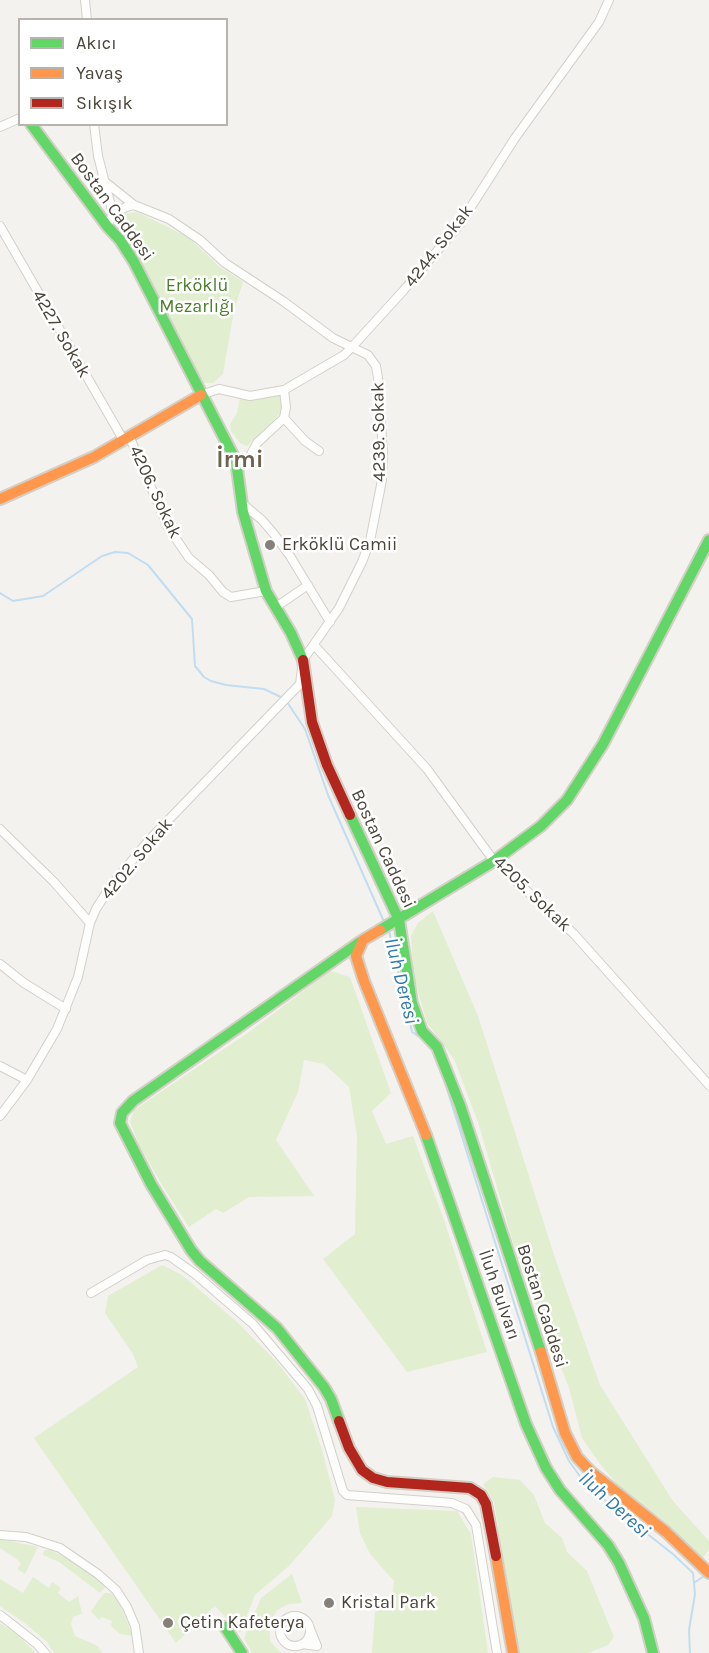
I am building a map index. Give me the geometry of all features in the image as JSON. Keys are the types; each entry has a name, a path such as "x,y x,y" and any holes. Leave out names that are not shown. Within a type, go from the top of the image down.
{"street":[{"path":"85,0 87,18"},
{"name":"4244. Sokak","path":"201,395 219,388 250,396 284,390 344,355 460,224 515,138 599,22 609,0"},
{"path":"0,127 18,119"},
{"name":"Bostan Caddesi","path":"32,126 120,240 134,262 239,466 248,531 266,591 303,660 312,722 327,765 397,921 411,1003 422,1031 437,1047 460,1105 532,1324 565,1433 577,1457 591,1472 666,1532 709,1574"},
{"path":"94,126 98,156 113,214"},
{"name":"4239. Sokak","path":"104,182 134,205 170,219 200,240 225,263 283,301 333,338 368,355 376,366 383,453 382,480 370,541 353,580 330,622 303,660 300,684 288,696"},
{"path":"107,226 113,214 134,205"},
{"name":"4227. Sokak","path":"0,226 127,439"},
{"path":"239,466 249,458 257,443 284,418 286,406 284,390"},
{"path":"0,499 86,461 201,395"},
{"path":"284,418 305,441 319,451"},
{"name":"4206. Sokak","path":"127,439 168,527 189,558 231,597 266,591"},
{"path":"243,504 262,520 290,556 330,622"},
{"path":"513,1653 495,1547 486,1504 481,1495 470,1488 387,1482 373,1478 362,1470 349,1448 331,1399 324,1387 277,1328 191,1250 146,1175 120,1123 126,1107 133,1101 367,937 494,861 541,826 579,784 609,733 709,540"},
{"path":"276,607 308,585"},
{"name":"4205. Sokak","path":"314,645 428,770 494,861 574,934 709,1085"},
{"name":"4202. Sokak","path":"0,1116 27,1080 57,1029 78,977 90,923 110,887 150,839 288,696"},
{"path":"0,829 54,882 90,923"},
{"name":"İluh Bulvarı","path":"367,937 358,948 358,966 423,1125 526,1424 555,1483 608,1545 619,1563 644,1618 653,1653"},
{"path":"0,964 66,1009"},
{"path":"0,1066 27,1080"},
{"path":"91,1293 147,1260 158,1256 171,1257 195,1274 253,1324 308,1389 317,1406 343,1491 347,1495 452,1503 466,1509 476,1525 497,1653"},
{"path":"0,1535 26,1537 60,1548 98,1574 116,1590 127,1607 135,1626 139,1653"},
{"path":"0,1615 45,1653"},
{"path":"294,1616 304,1619 319,1649 302,1644 293,1645 285,1641 281,1633 285,1620 294,1616"},
{"path":"225,1627 242,1653"},
{"path":"302,1644 309,1637 309,1627"}],"green space":[{"name":"Erköklü Mezarlığı","path":"137,212 188,237 220,267 243,282 234,311 223,374 213,383 204,383 120,233 123,214"},
{"path":"280,396 283,400 283,409 247,446 240,443 231,431 230,424 237,413 240,399"},
{"path":"433,911 478,1016 556,1261 600,1385 673,1501 709,1541 709,1549 703,1558 663,1520 618,1485 582,1438 569,1388 515,1249 478,1122 454,1059 427,1023 413,974 411,936 418,923"},
{"path":"330,971 350,977 391,1093 372,1111 386,1144 413,1136 444,1220 487,1352 407,1372 323,1259 355,1234 357,1136 349,1087 324,1064 304,1060 298,1092 276,1140 314,1196 249,1197 223,1213 216,1209 189,1227 139,1145 130,1122 134,1110 249,1032"},
{"path":"162,1265 182,1275 236,1321 277,1362 305,1399 335,1500 332,1516 290,1565 255,1595 240,1633 215,1606 176,1643 34,1438 138,1367 133,1354 105,1313 108,1296"},
{"path":"493,1477 520,1480 534,1495 545,1523 562,1538 567,1552 587,1571 614,1637 608,1645 588,1653 520,1653 494,1502 483,1484"},
{"path":"356,1507 457,1511 471,1534 488,1653 372,1653 375,1612 392,1602 394,1581 370,1554 360,1533"},
{"path":"0,1539 38,1547 25,1574 17,1569 21,1564 18,1560 0,1548"},
{"path":"44,1550 50,1550 77,1563 106,1586 100,1593 59,1562 43,1555"},
{"path":"292,1574 302,1603 289,1604 277,1610 269,1624 270,1641 281,1653 252,1653 244,1638 261,1598"},
{"path":"33,1577 49,1588 52,1582 61,1588 58,1593 69,1602 78,1596 82,1614 73,1617 71,1624 75,1636 98,1646 102,1653 54,1653 47,1642 0,1606 0,1579 23,1593"},
{"path":"104,1593 111,1593 119,1602 133,1636 120,1634 111,1626 112,1621 102,1617 99,1620 91,1611"},
{"path":"0,1623 18,1635 36,1653 0,1653"}],"waterway":[{"name":"İluh Deresi","path":"0,593 13,601 43,596 102,556 115,552 128,553 148,565 192,619 195,666 204,677 226,685 264,689 283,698"},
{"name":"İluh Deresi","path":"287,702 305,729 328,795 385,924"},
{"name":"İluh Deresi","path":"389,931 412,1032 421,1038"},
{"name":"İluh Deresi","path":"442,1073 553,1427 569,1461 587,1486 674,1555 693,1573 695,1594 689,1630 690,1653"},
{"path":"694,1583 704,1576"}],"traffic: fast":[{"path":"32,126 120,240 134,262 236,461 243,512 266,591 291,633 303,660"},
{"path":"380,930 494,861 541,826 567,800 603,744 709,540"},
{"path":"350,815 399,920 412,1003 422,1031 437,1047 460,1105 541,1352"},
{"path":"339,1421 324,1387 277,1328 200,1261 191,1250 151,1184 120,1123 122,1113 133,1101 360,942"},
{"path":"426,1135 526,1424 546,1468 560,1490 608,1545 619,1563 644,1618 653,1653"},
{"path":"225,1627 242,1653"}],"traffic: slow":[{"path":"0,499 94,457 201,395"},
{"path":"380,930 363,940 356,956 426,1135"},
{"path":"541,1352 565,1433 577,1457 591,1472 666,1532 709,1573"},
{"path":"496,1556 513,1653"}],"traffic: jam":[{"path":"303,660 312,722 327,765 350,815"},
{"path":"339,1421 349,1448 362,1470 373,1478 387,1482 470,1488 481,1495 486,1504 496,1556"}],"place":[{"name":"Erköklü Camii","path":"270,545"},
{"name":"Kristal Park","path":"329,1603"},
{"name":"Çetin Kafeterya","path":"168,1623"}],"district":[{"name":"İrmi","path":"240,460"}]}
